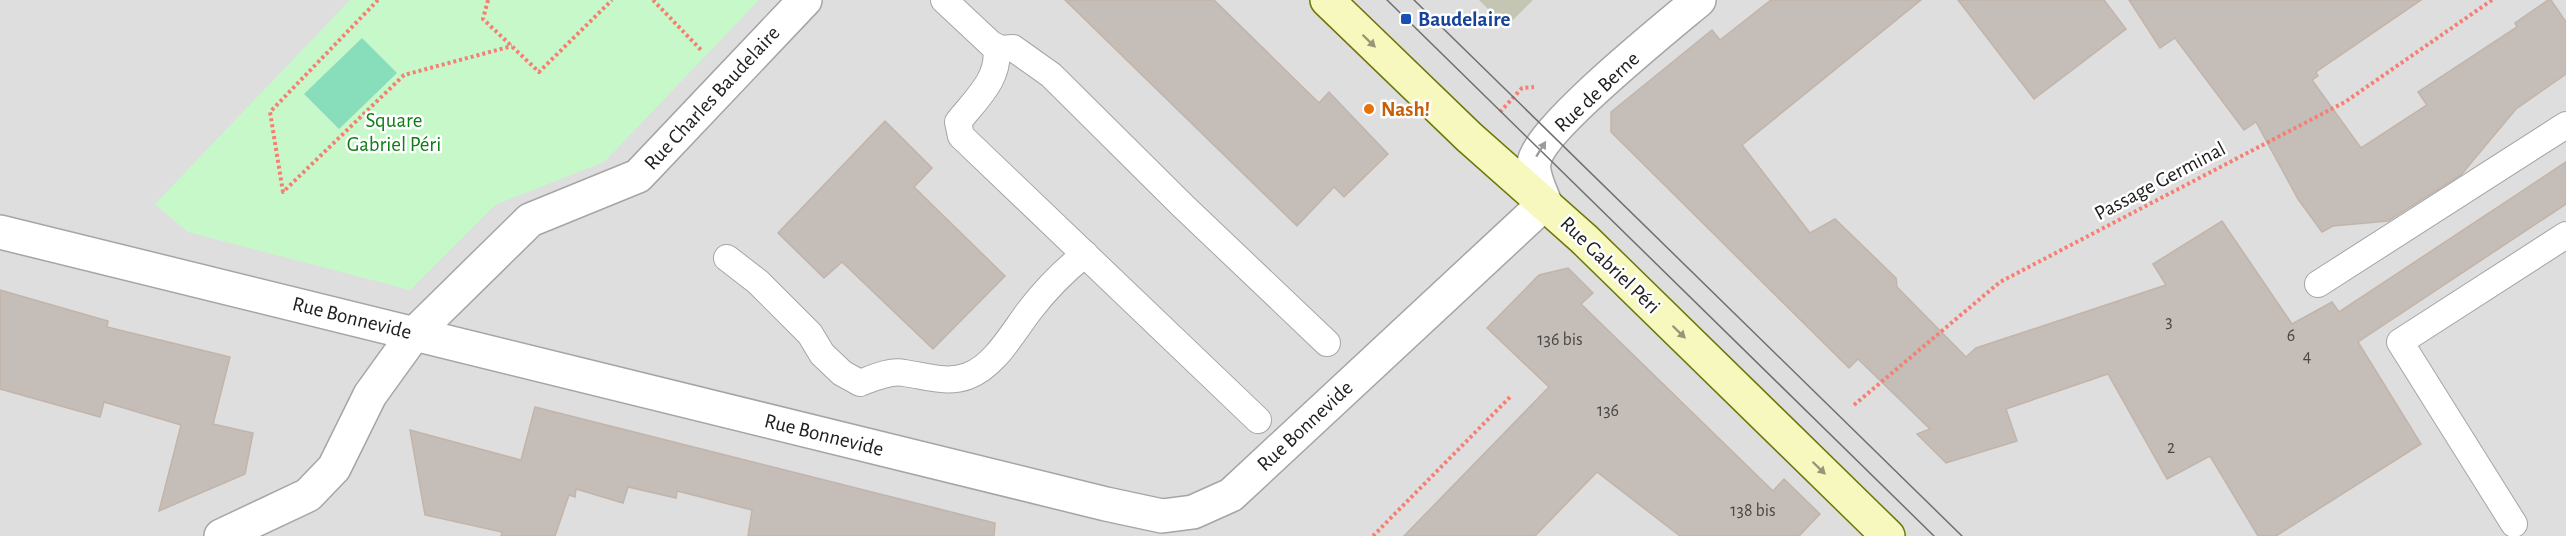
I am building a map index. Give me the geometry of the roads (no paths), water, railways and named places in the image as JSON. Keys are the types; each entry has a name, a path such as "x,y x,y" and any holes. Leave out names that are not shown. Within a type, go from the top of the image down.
{"street":[{"name":"Rue Charles Baudelaire","path":"222,536 308,495 334,468 370,395 414,334 530,220 638,176 804,0"},
{"name":"Rue Gabriel Péri","path":"1327,0 1469,137 1545,203 1888,536"},
{"name":"Rue de Berne","path":"1545,203 1533,165 1539,149 1582,101 1699,0"},
{"name":"Rue Bonnevide","path":"0,232 1162,516 1193,512 1231,495 1545,203"}],"lane":[{"path":"944,0 996,47 998,58 993,78 958,122 961,136 1258,420"},
{"path":"996,47 1013,48 1051,75 1326,343"},
{"path":"2318,284 2566,125"},
{"path":"2514,524 2400,342 2566,235"},
{"path":"728,258 758,282 810,334 822,354 842,373 860,383 882,375 902,372 925,378 951,380 969,376 989,362 1048,287 1085,254"}],"tram line":[{"path":"1387,0 1934,536"},
{"path":"1414,0 1962,536"}],"place":[{"name":"Baudelaire","path":"1406,19"},
{"name":"Nash!","path":"1369,109"}],"park label":[{"name":"Square Gabriel Péri","path":"394,132"}]}
